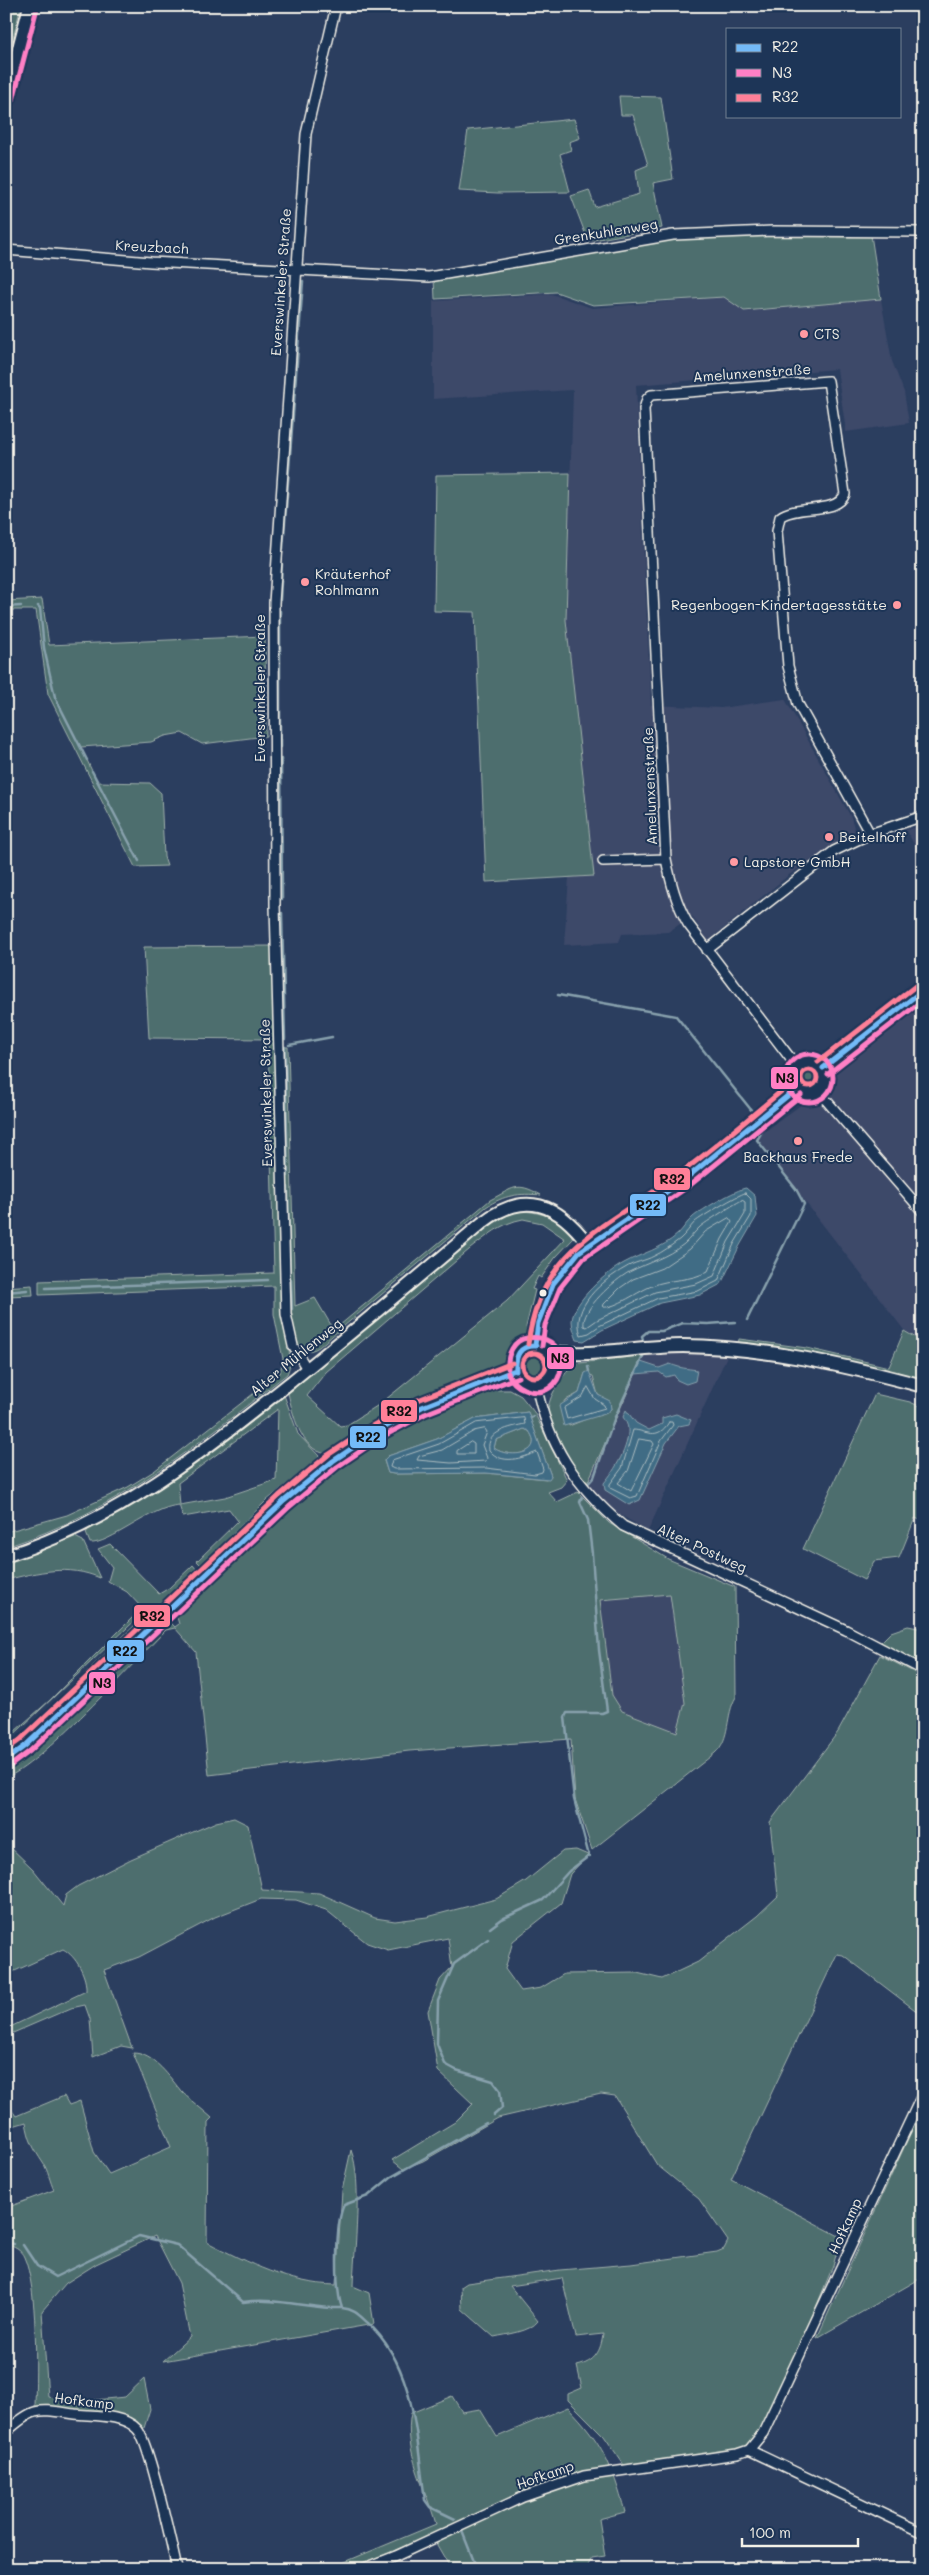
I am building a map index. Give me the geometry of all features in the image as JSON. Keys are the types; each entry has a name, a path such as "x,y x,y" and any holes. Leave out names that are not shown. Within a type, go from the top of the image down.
{"main road":[{"path":"6,98 30,6"},
{"path":"584,1354 554,1369 547,1380 536,1384 523,1381 515,1370 514,1364 519,1352 523,1348 535,1345 550,1352 584,1354 656,1347 733,1349 795,1356 923,1386"},
{"path":"550,1352 554,1369"},
{"path":"6,1760 25,1746 284,1501 333,1461 376,1432 422,1407 515,1370"}],"street":[{"name":"Everswinkeler Straße","path":"307,1369 293,1346 286,1314 273,746 274,603 308,118 336,6"},
{"name":"Grenkuhlenweg","path":"296,270 429,277 673,235 780,231 923,232"},
{"name":"Kreuzbach","path":"6,250 85,257 296,270"},
{"name":"Amelunxenstraße","path":"797,1067 707,950 679,908 666,859 644,408 647,399 659,394 828,381 844,494 843,499 835,505 785,513 780,517 778,524 788,666 798,704 870,834"},
{"path":"707,950 834,850 870,834 923,816"},
{"name":"Amelunxenstraße","path":"603,861 666,859"},
{"path":"822,1068 923,990"},
{"path":"809,1062 822,1068 825,1084 819,1092 804,1094 796,1089 792,1079 797,1067 809,1062"},
{"path":"535,1345 538,1323 553,1284 569,1262 588,1244 637,1214 684,1180 796,1089"},
{"path":"819,1092 923,1212"},
{"name":"Alter Mühlenweg","path":"6,1556 79,1528 132,1500 186,1462 307,1369 502,1208 527,1203 545,1206 564,1217 588,1244"},
{"name":"Alter Postweg","path":"536,1384 546,1425 560,1454 576,1480 592,1498 623,1526 837,1626 923,1670"},
{"name":"Hofkamp","path":"362,2569 404,2553 523,2497 584,2476 737,2454 749,2450 763,2433 923,2092"},
{"name":"Hofkamp","path":"6,2432 24,2416 44,2410 120,2419 138,2429 146,2450 177,2569"},
{"path":"749,2450 923,2533"}],"shaded area":[{"path":"552,294 592,308 724,297 744,311 881,299 892,361 904,392 909,423 846,432 837,369 636,385 651,705 721,708 785,699 851,817 855,831 789,875 708,941 692,916 668,932 622,934 619,942 564,945 569,877 593,876 566,620 573,390 433,399 433,301"},
{"path":"923,825 923,860 906,830"},
{"path":"923,1004 923,1342 907,1334 756,1138 802,1104 820,1103 832,1095 836,1071"},
{"path":"677,1353 727,1356 648,1531 617,1513 586,1486 644,1355"},
{"path":"670,1594 685,1703 677,1732 622,1711 612,1695 600,1599"}],"green space":[{"path":"9,6 21,6 6,66 6,16"},
{"path":"619,96 661,97 673,179 653,183 662,228 588,241 571,196 589,190 595,207 639,194 636,170 648,165 633,115 621,115"},
{"path":"574,119 580,138 569,142 571,150 560,154 570,192 498,193 459,191 468,130"},
{"path":"769,235 871,235 881,299 744,311 724,297 593,305 556,292 435,299 434,278 672,240"},
{"path":"570,473 566,620 594,876 486,882 475,612 434,611 436,475"},
{"path":"42,599 49,645 265,636 266,736 202,744 182,733 165,736 151,742 81,747 97,782 150,783 161,793 164,857 167,866 135,867 48,694 36,610 6,610 6,601"},
{"path":"273,946 282,1318 290,1361 287,1374 188,1450 120,1495 84,1515 6,1547 6,1532 67,1515 128,1487 154,1471 280,1373 283,1359 274,1314 274,1286 39,1295 39,1281 274,1273 268,1039 149,1038 144,947"},
{"path":"283,1047 288,1047 295,1306 315,1298 334,1330 490,1200 510,1189 520,1187 541,1195 526,1194 512,1196 486,1207 319,1347 311,1350 305,1350 296,1340 289,1311"},
{"path":"810,1067 818,1070 821,1078 818,1086 810,1089 802,1086 799,1078 802,1070"},
{"path":"526,1211 550,1217 564,1226 573,1239 555,1258 541,1278 538,1276 532,1289 535,1290 526,1327 528,1335 509,1363 413,1405 405,1408 400,1407 327,1454 310,1446 299,1430 292,1411 288,1393 293,1385 486,1227 507,1213","holes":["523,1219 542,1223 565,1239 507,1301 380,1404 347,1425 340,1426 307,1396 326,1372 488,1235 501,1227"]},
{"path":"32,1285 33,1295 6,1296 6,1287"},
{"path":"904,1331 923,1342 923,1382 738,1345 739,1339 807,1348 889,1367"},
{"path":"534,1349 545,1354 550,1365 545,1376 534,1381 523,1376 518,1365 523,1354"},
{"path":"644,1355 586,1486 556,1436 548,1416 551,1397 572,1364","holes":["585,1373 593,1376 598,1395 609,1401 611,1409 569,1426 564,1401 579,1393"]},
{"path":"488,1390 510,1390 521,1396 534,1412 567,1480 561,1487 548,1492 557,1502 578,1492 609,1523 668,1559 735,1587 736,1697 730,1711 726,1734 715,1753 592,1850 575,1799 571,1739 409,1751 209,1775 196,1652 175,1628 166,1630 87,1711 40,1755 20,1770 6,1777 6,1771 167,1619 175,1627 179,1624 176,1614 248,1544 322,1480 405,1427","holes":["528,1412 551,1476 546,1479 486,1473 388,1473 384,1461 388,1456 437,1439 475,1419","670,1594 685,1703 677,1732 622,1711 612,1695 600,1600"]},
{"path":"875,1394 910,1402 923,1408 923,1521 915,1518 899,1558 874,1561 864,1580 803,1549"},
{"path":"284,1395 298,1434 320,1457 266,1501 201,1565 197,1561 238,1521 229,1509 183,1517 179,1505 168,1507 108,1538 90,1543 86,1533 89,1528 165,1482","holes":["278,1409 276,1480 225,1497 180,1505 178,1483"]},
{"path":"524,1429 529,1431 533,1439 533,1445 529,1450 516,1454 494,1448 496,1440"},
{"path":"75,1537 83,1541 100,1578 65,1570 41,1572 6,1580 6,1563"},
{"path":"110,1544 159,1594 169,1588 193,1565 197,1570 167,1598 144,1612 6,1742 6,1739 49,1701 142,1608 127,1592 108,1581 112,1567 98,1549"},
{"path":"166,1602 155,1617 25,1740 6,1753 6,1746 18,1738 140,1620"},
{"path":"908,1626 923,1629 923,1667 877,1646 891,1632"},
{"path":"880,1655 923,1677 923,2016 843,1955 837,1954 731,2179 841,2237 833,2266 805,2334 755,2439 748,2445 735,2450 624,2465 604,2436 568,2400 568,2394 582,2388 577,2366 593,2359 601,2346 603,2334 576,2337 562,2278 510,2286 538,2321 530,2328 518,2332 494,2337 462,2309 461,2287 467,2283 717,2252 724,2249 728,2241 699,2199 657,2165 615,2096 601,2094 498,2118 423,2161 403,2169 392,2160 455,2122 473,2104 438,2071 428,2011 440,1980 452,1967 448,1938 388,1950 367,1943 326,1910 296,1900 261,1899 215,1917 139,1957 104,1970 132,2048 121,2046 93,2057 90,2019 85,2005 71,2008 6,2036 6,2029 86,1991 86,1985 80,1967 72,1956 63,1949 6,1975 6,1843 33,1869 63,1906 66,1895 78,1886 131,1859 216,1822 234,1818 248,1825 262,1890 319,1893 375,1918 395,1921 427,1917 496,1899 526,1881 563,1851 576,1850 588,1855 570,1874 561,1903 513,1941 505,1969 521,1991 541,1988 564,1974 637,1973 662,1979 698,1962 757,1916 778,1896 770,1822 838,1732"},
{"path":"133,2053 141,2054 155,2062 182,2092 212,2118 208,2122 207,2242 253,2265 302,2281 336,2285 342,2191 351,2150 357,2179 353,2286 369,2293 374,2324 163,2361 190,2337 179,2283 155,2236 96,2264 66,2283 42,2311 48,2397 85,2401 125,2397 144,2379 150,2409 144,2428 123,2415 35,2406 35,2330 29,2271 21,2252 12,2246 6,2245 6,2208 54,2190 45,2166 32,2144 26,2122 13,2126 6,2116 6,2102 16,2116 64,2096 69,2105 80,2101 94,2152 109,2174 171,2147"},
{"path":"923,2106 923,2277 817,2338"},
{"path":"452,2396 462,2412 480,2409 497,2437 568,2407 590,2432 605,2455 616,2481 625,2512 599,2519 605,2556 592,2558 586,2569 451,2569 437,2545 436,2534 348,2569 328,2569 436,2524 413,2456 409,2427 411,2413"}],"water":[{"path":"746,1188 755,1196 757,1216 721,1284 700,1295 660,1303 602,1330 584,1341 577,1340 572,1324 574,1313 584,1296 600,1280 624,1263 672,1239 691,1219 703,1210 727,1196"},
{"path":"641,1362 659,1368 670,1364 681,1368 697,1370 695,1381 686,1384 677,1380 674,1375 666,1377 659,1372 635,1374"},
{"path":"589,1371 598,1395 610,1401 611,1409 605,1414 564,1426 559,1406 579,1393 585,1373"},
{"path":"626,1410 636,1423 649,1430 662,1424 662,1418 676,1414 691,1420 689,1424 679,1426 666,1443 640,1500 629,1505 605,1490 604,1483 613,1472 624,1451 628,1436 628,1427 623,1417"},
{"path":"528,1412 551,1476 549,1479 486,1473 388,1473 384,1460 388,1456 437,1439 475,1419","holes":["524,1429 529,1431 533,1439 533,1445 523,1453 508,1453 494,1448 496,1440"]}],"waterway":[{"path":"283,549 303,281"},
{"path":"280,600 282,564"},
{"path":"6,607 21,606"},
{"path":"38,606 40,608 44,648 55,697 87,760"},
{"path":"280,611 280,747"},
{"path":"281,759 282,899"},
{"path":"92,771 139,861"},
{"path":"282,913 285,1039"},
{"path":"558,995 676,1016 752,1111"},
{"path":"289,1045 332,1037"},
{"path":"285,1047 288,1176"},
{"path":"747,1320 804,1204 796,1189 757,1140 764,1128"},
{"path":"288,1187 290,1280"},
{"path":"46,1288 268,1280"},
{"path":"291,1280 292,1309"},
{"path":"6,1292 27,1290"},
{"path":"643,1340 642,1336 648,1331 662,1331 683,1323 735,1322"},
{"path":"587,1485 594,1477 615,1417 644,1354"},
{"path":"588,1367 589,1371"},
{"path":"490,1928 502,1919 543,1900 569,1871 589,1856 574,1799 565,1717 567,1713 602,1713 607,1711 599,1650 592,1554 588,1520 580,1502 582,1497"},
{"path":"488,1939 454,1964 438,2001 437,2044 445,2064 456,2070 493,2081 500,2090 502,2108 494,2115"},
{"path":"455,2519 430,2507 425,2500 411,2405 405,2382 396,2361 384,2341 368,2323 353,2311 342,2308 337,2272 339,2226 344,2205 368,2196 391,2177 486,2123"},
{"path":"23,2245 37,2266 55,2277 139,2236 177,2245 243,2302 268,2301 342,2308"},
{"path":"6,2243 14,2244"},
{"path":"462,2531 477,2569"}],"transit line":[{"name":"N3","path":"13,100 37,8"},
{"name":"R32","path":"818,1062 918,984"},
{"name":"R22","path":"823,1068 923,990"},
{"name":"N3","path":"828,1074 923,1000"},
{"name":"N3","path":"804,1054 814,1054 823,1058 829,1064 832,1069 833,1078 832,1087 823,1098 814,1102 804,1102 795,1098 789,1092 785,1083 785,1073 789,1064 795,1058 804,1054"},
{"name":"R32","path":"806,1070 812,1070 817,1075 817,1078 815,1084 806,1086 801,1081 801,1075 806,1070"},
{"name":"R32","path":"528,1344 535,1311 547,1284 562,1261 581,1242 693,1164 791,1083"},
{"name":"R22","path":"535,1345 538,1323 553,1284 579,1252 684,1180 796,1089"},
{"name":"N3","path":"542,1346 545,1325 560,1288 584,1258 689,1186 801,1095"},
{"name":"N3","path":"508,1368 510,1353 522,1339 544,1339 555,1346 560,1356 561,1368 558,1379 550,1388 539,1392 519,1386 512,1381 508,1373"},
{"name":"R22","path":"516,1371 516,1361 519,1352 526,1347 536,1346"},
{"name":"R32","path":"534,1353 542,1357 546,1365 542,1373 534,1377 526,1373 522,1365 526,1357 534,1353"},
{"name":"R32","path":"6,1750 20,1740 279,1496 328,1455 372,1426 418,1400 512,1363"},
{"name":"R22","path":"6,1760 25,1746 284,1501 333,1461 376,1432 422,1407 515,1370"},
{"name":"N3","path":"10,1766 30,1751 289,1507 337,1467 380,1438 425,1414 518,1377"}],"place":[{"name":"CTS","path":"804,334"},
{"name":"Kräuterhof Rohlmann","path":"305,582"},
{"name":"Regenbogen-Kindertagesstätte","path":"897,605"},
{"name":"Beitelhoff","path":"829,837"},
{"name":"Lapstore GmbH","path":"734,862"},
{"name":"Backhaus Frede","path":"798,1141"}]}
